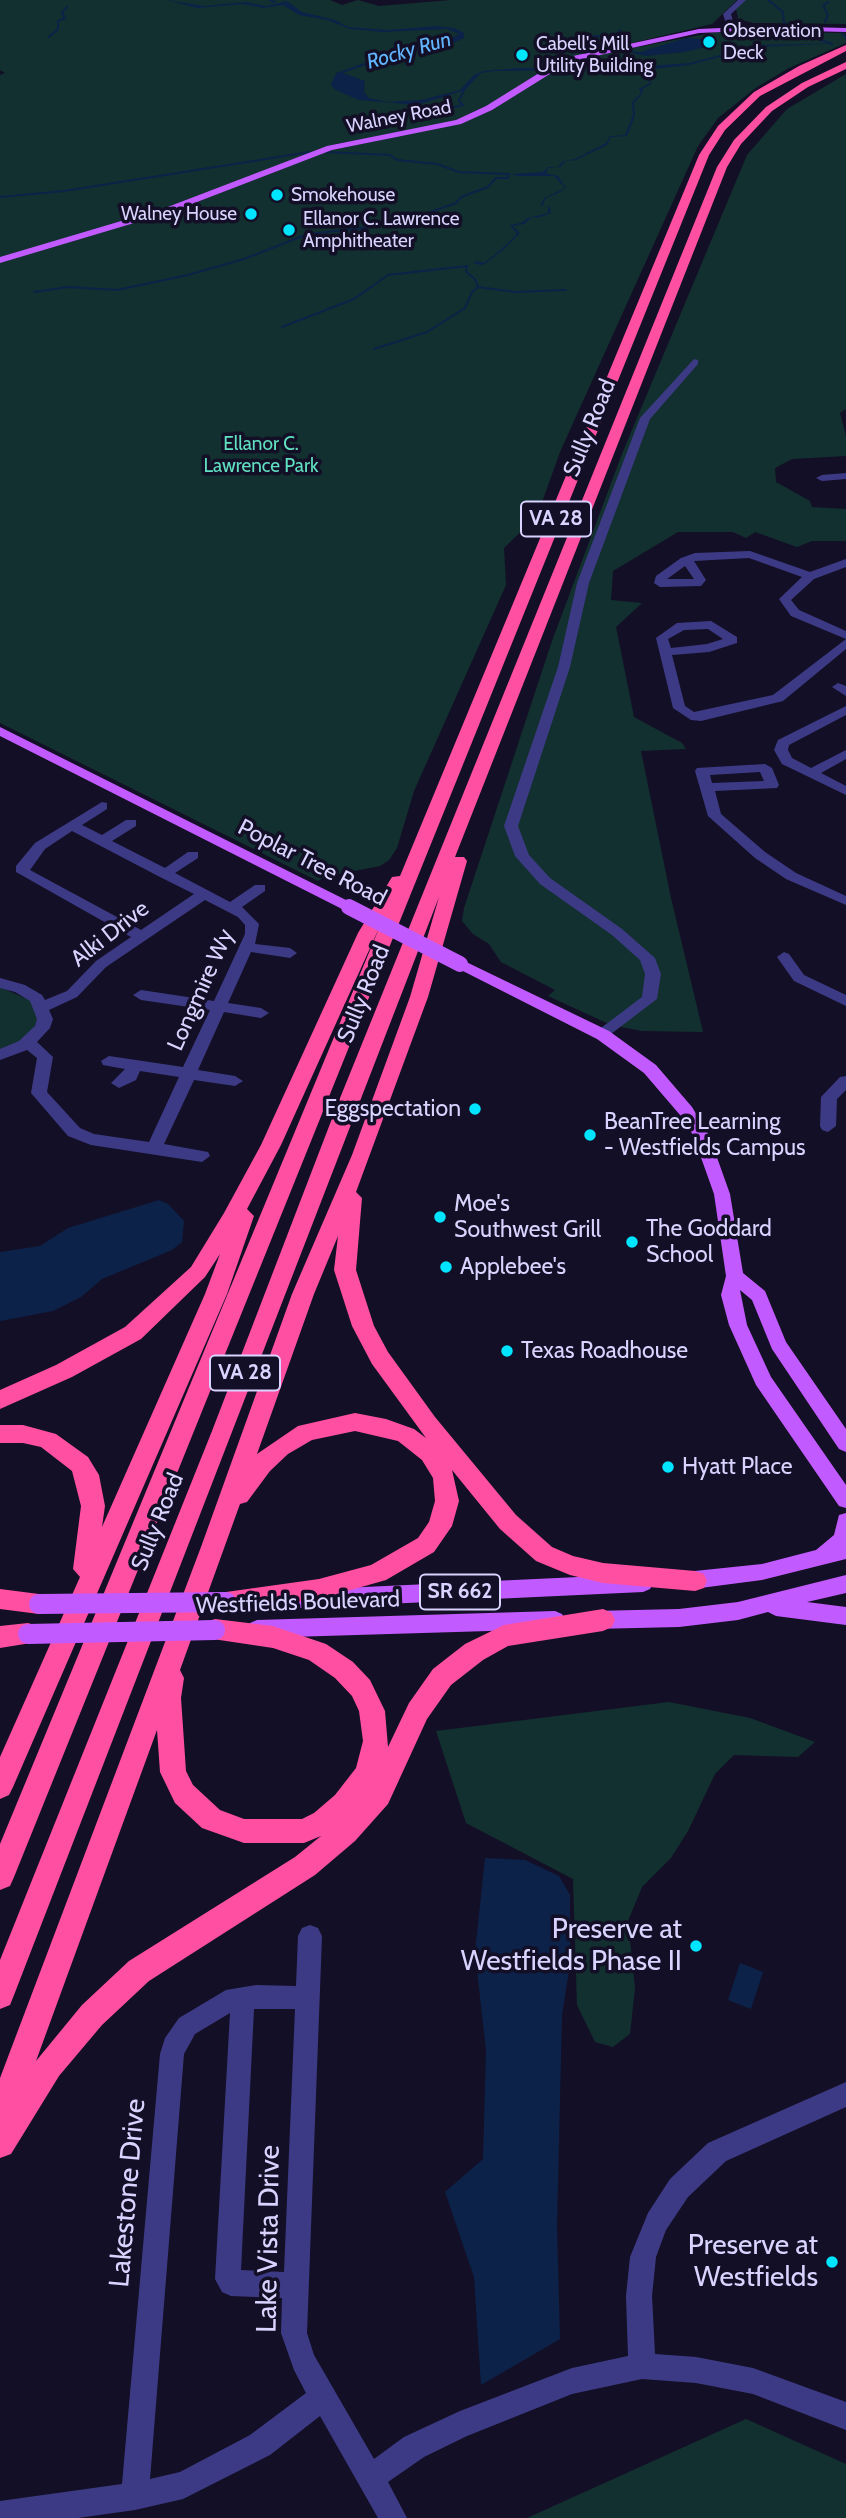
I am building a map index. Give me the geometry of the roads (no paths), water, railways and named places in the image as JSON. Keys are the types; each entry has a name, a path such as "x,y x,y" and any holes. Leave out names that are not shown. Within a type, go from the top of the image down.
{"highway":[{"name":"Sully Road","path":"0,1877 705,155 733,114 780,79 846,48"},
{"path":"780,79 846,54"},
{"name":"Sully Road","path":"0,1995 223,1431 348,1104 726,160 743,134 769,109 805,85 846,65"},
{"path":"0,2117 213,1547 303,1294 362,1155 419,997 491,752"},
{"path":"0,1401 104,1351 161,1310 198,1272 233,1216 271,1145 367,933 410,859 449,783"},
{"path":"0,1787 216,1294 271,1145"},
{"path":"362,1155 347,1235 345,1270 351,1298 380,1358 427,1423 508,1522 525,1540 552,1559 603,1573 695,1581"},
{"path":"213,1547 241,1491 262,1464 306,1433 330,1425 355,1422 378,1425 406,1435 430,1454 444,1477 447,1501 440,1526 426,1545 404,1560 348,1582 226,1602"},
{"path":"0,1434 23,1434 48,1440 70,1454 87,1475 93,1506 77,1609"},
{"path":"0,1602 39,1604"},
{"path":"0,2143 49,2066 92,2015 139,1971 305,1866 346,1832 379,1795 418,1711 442,1677 474,1652 504,1636 603,1620"},
{"path":"174,1649 168,1698 173,1772 184,1794 211,1819 244,1831 304,1831 323,1822 344,1804 366,1776 374,1757 376,1741 372,1711 361,1688 344,1670 317,1652 273,1637 215,1630"},
{"path":"0,1636 27,1634"},
{"path":"0,1768 30,1718"}],"main road":[{"name":"Walney Road","path":"0,260 152,216 330,148 458,122 489,108 551,69 576,58 668,36 731,28 846,30"},
{"name":"Poplar Tree Road","path":"0,731 603,1035 659,1077 696,1126 719,1182 735,1276 730,1295 754,1362 846,1500"},
{"path":"735,1276 759,1296 778,1343 846,1444"},
{"path":"817,1560 843,1539 846,1521 834,1482"},
{"name":"Westfields Boulevard","path":"39,1604 226,1602 695,1581 727,1578 817,1560 846,1551"},
{"name":"Westfields Boulevard","path":"27,1634 680,1618 762,1606 846,1584"},
{"path":"762,1606 846,1616"}],"street":[{"path":"731,28 727,14 742,0"},
{"path":"603,1035 649,999 653,974 646,958 627,940 545,881 522,856 510,826 564,667 583,583 645,418 694,362"},
{"path":"822,478 846,476"},
{"path":"685,560 719,552 750,554 810,576"},
{"path":"846,562 810,576 790,591 785,599 795,613 846,635"},
{"path":"666,652 709,648 733,640 711,625 681,626 662,638 679,708 691,716 701,717 778,698 846,643"},
{"path":"846,710 783,743 780,750 787,761 846,791"},
{"path":"812,773 846,754"},
{"path":"707,787 715,816 760,855 791,876 846,901"},
{"path":"102,806 40,846 23,866 23,872 141,936"},
{"path":"102,841 131,823"},
{"name":"Longmire Wy","path":"71,825 231,908 252,924 246,947 155,1149"},
{"path":"165,874 194,855"},
{"path":"231,908 260,888"},
{"name":"Alki Drive","path":"43,1007 72,994 101,964 204,894"},
{"path":"246,947 290,953"},
{"path":"784,957 799,978 846,1001"},
{"path":"0,984 29,992 43,1007 45,1019 42,1028 27,1042 0,1055"},
{"path":"141,995 261,1013"},
{"path":"27,1042 45,1057 39,1093 74,1132 91,1139 202,1156"},
{"path":"108,1061 235,1081"},
{"path":"119,1083 130,1076 134,1065"},
{"path":"828,1126 829,1097 846,1080"},
{"name":"Lake Vista Drive","path":"310,1936 294,2333 303,2361 393,2518"},
{"name":"Lakestone Drive","path":"135,2496 172,2054 177,2038 187,2026 226,2002 243,1999 308,1998"},
{"path":"243,1999 228,2279 230,2283 295,2285"},
{"path":"642,2366 639,2296 643,2257 657,2222 679,2188 717,2152 846,2094"},
{"path":"371,2478 414,2447 460,2425 572,2381 642,2366 696,2370 753,2381 846,2416"},
{"path":"0,2515 135,2496 183,2485 243,2455 323,2397"}],"water":[{"name":"Rocky Run","path":"166,0 204,6 245,2 266,6 287,1 302,12 335,20 348,27 388,30 436,26 454,28 464,33 464,38 447,46 403,52 343,73 365,81 364,92 369,98 388,102 421,100 460,90 475,74 484,71 518,68 610,69 689,63 759,45 846,43 758,47 689,65 653,69 653,75 649,79 651,84 643,89 642,94 634,103 635,116 627,136 611,137 607,145 576,160 565,161 561,167 548,168 546,173 558,176 566,188 546,198 542,206 550,207 551,213 513,226 520,233 503,250 485,264 474,263 467,266 477,261 484,263 517,234 510,225 521,223 528,218 548,213 548,207 540,206 544,198 565,188 554,176 511,174 543,172 548,167 558,167 563,161 575,159 606,143 610,136 625,135 633,115 632,102 641,93 639,89 650,83 646,78 650,69 495,71 481,73 465,90 417,105 358,100 334,89 331,84 336,73 401,50 442,44 459,34 447,29 383,32 350,29 327,20 299,15 283,5 263,8 243,4 197,8"},
{"path":"686,38 704,39 714,45 685,52 645,56 637,53"},
{"path":"159,1200 168,1204 184,1221 182,1242 172,1250 102,1279 81,1297 53,1311 0,1321 0,1252 40,1246 68,1228"},
{"path":"485,1858 525,1860 559,1876 570,1895 570,1964 562,2015 557,2227 560,2339 481,2385 474,2277 445,2192 483,2159 486,2051 475,1952"},
{"path":"740,1963 763,1972 751,2009 728,2000"}],"waterway":[{"path":"270,0 275,2"},
{"path":"768,0 783,12 784,23 789,25"},
{"path":"825,22 828,15 823,6 828,2"},
{"path":"49,37 58,29 58,21 65,18 62,13 67,7"},
{"path":"614,38 620,30"},
{"path":"793,30 832,44"},
{"path":"842,33 846,38"},
{"path":"580,39 596,36 614,38"},
{"path":"614,38 616,47"},
{"path":"619,49 641,54"},
{"path":"454,107 463,105 459,101 464,90"},
{"path":"0,197 64,191 310,152"},
{"path":"325,152 390,155 397,160 437,164 459,172 508,174"},
{"path":"34,292 68,287 117,290 188,275 244,259 308,234 372,227 394,218 419,216 456,203 461,197 488,187 496,178 508,178 509,174"},
{"path":"282,327 354,299 388,275 467,266 466,272 475,279 478,287"},
{"path":"374,349 427,332 465,308 472,292 478,287"},
{"path":"478,287 515,292 566,290"}],"place":[{"name":"Observation Deck","path":"709,42"},
{"name":"Cabell's Mill Utility Building","path":"522,55"},
{"name":"Smokehouse","path":"277,195"},
{"name":"Walney House","path":"251,214"},
{"name":"Ellanor C. Lawrence Amphitheater","path":"289,230"},
{"name":"Eggspectation","path":"475,1109"},
{"name":"BeanTree Learning - Westfields Campus","path":"590,1135"},
{"name":"Moe's Southwest Grill","path":"440,1217"},
{"name":"The Goddard School","path":"632,1242"},
{"name":"Applebee's","path":"446,1267"},
{"name":"Texas Roadhouse","path":"507,1351"},
{"name":"Hyatt Place","path":"668,1467"},
{"name":"Preserve at Westfields Phase II","path":"696,1946"},
{"name":"Preserve at Westfields","path":"832,2262"}],"park label":[{"name":"Ellanor C. Lawrence Park","path":"261,455"}]}
